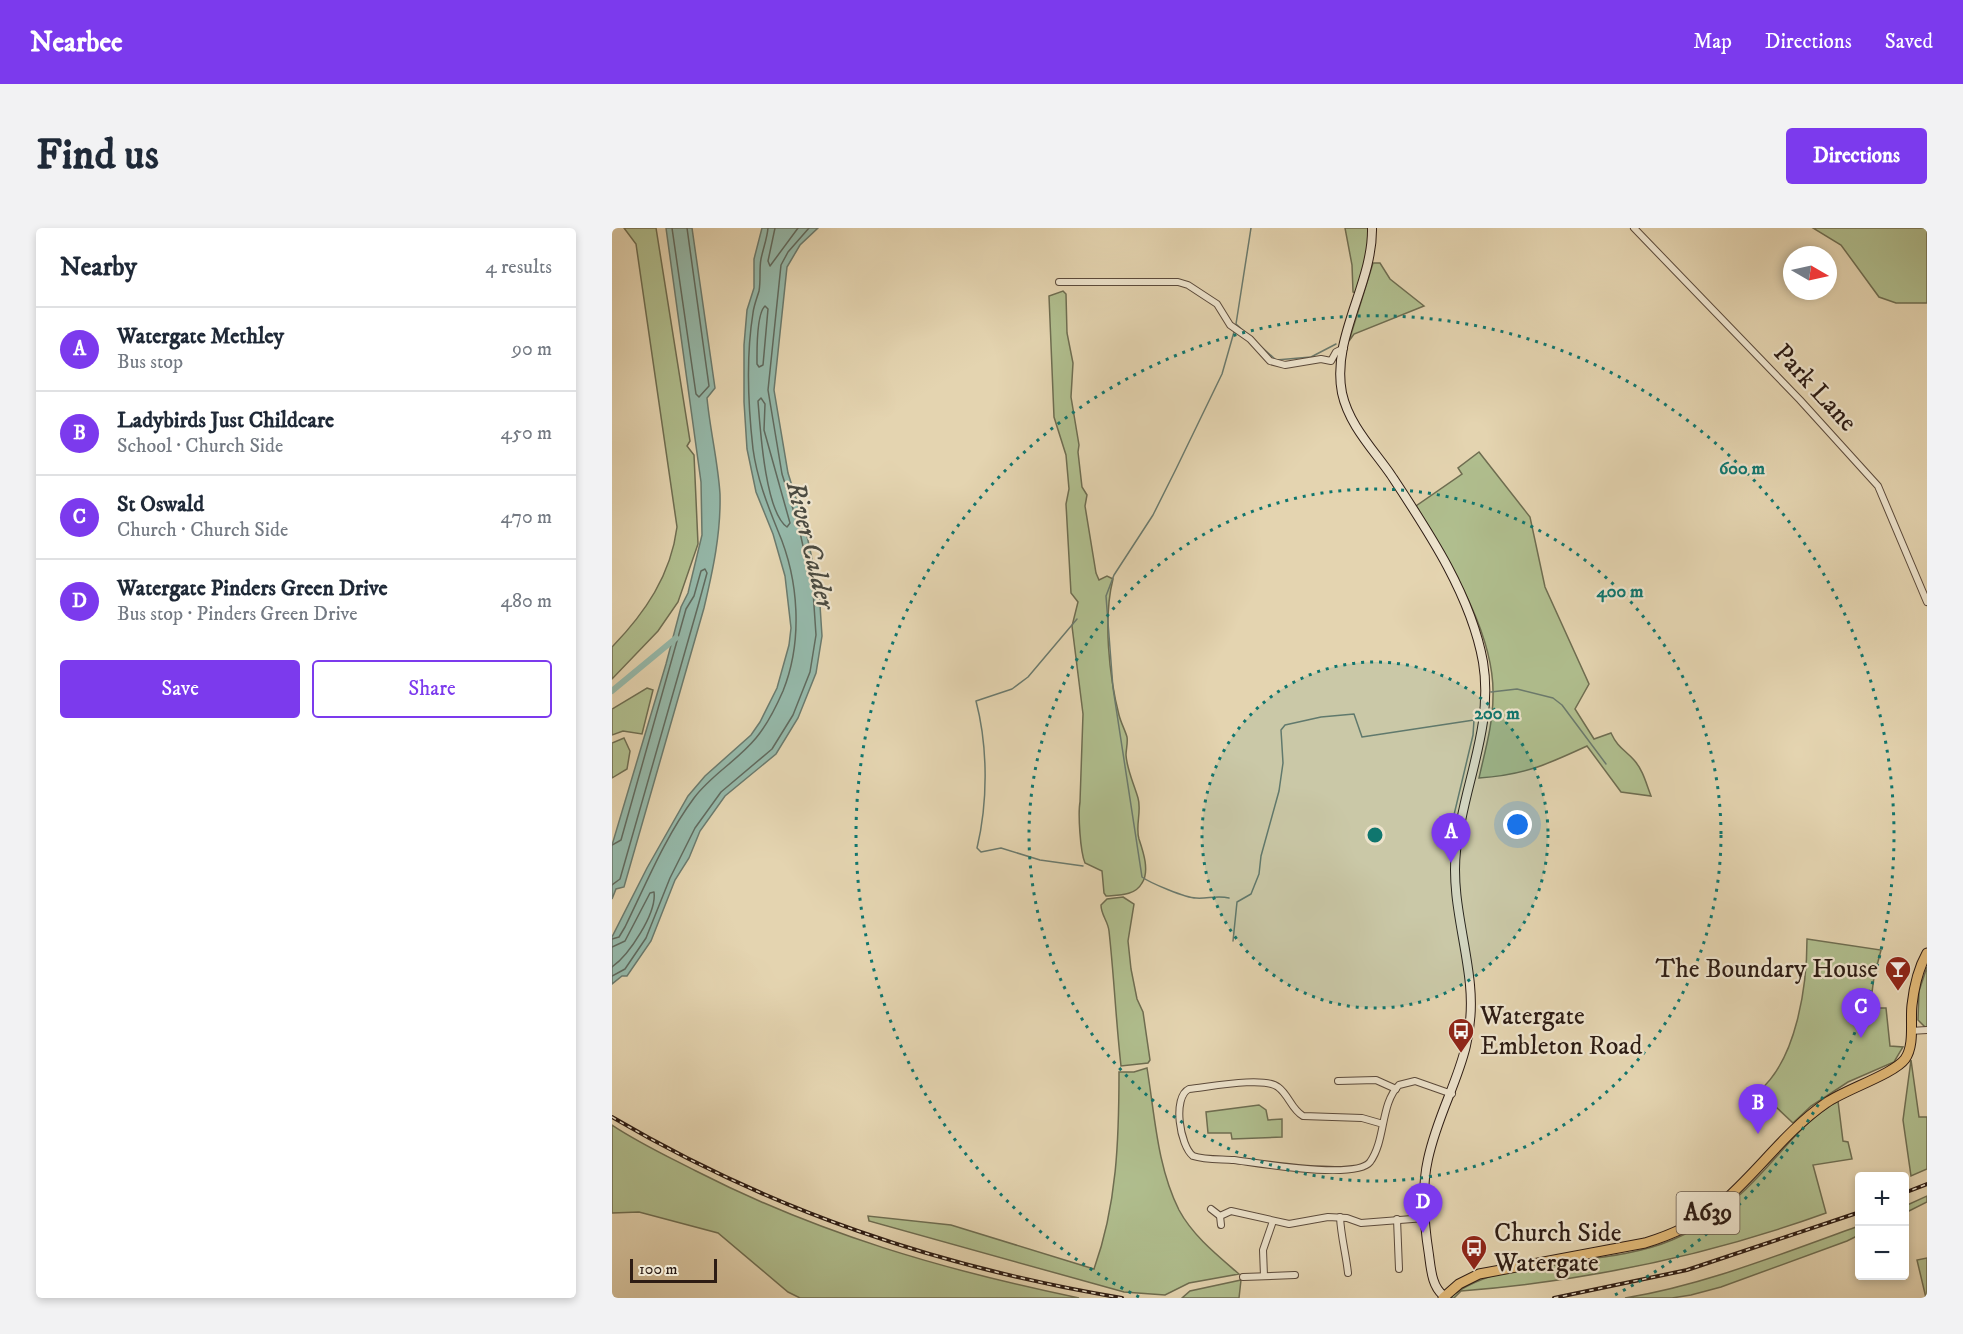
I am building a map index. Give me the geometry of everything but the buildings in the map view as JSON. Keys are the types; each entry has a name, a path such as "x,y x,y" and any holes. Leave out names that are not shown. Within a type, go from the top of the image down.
{"main road":[{"path":"1372,228 1370,263 1344,348 1341,371 1342,391 1349,416 1421,523 1463,600 1480,649 1486,687 1486,716 1456,849 1456,890 1470,983 1471,1016 1464,1056 1428,1160 1425,1218 1434,1281 1443,1297"},
{"name":"A639","path":"1443,1297 1459,1284 1479,1274 1645,1244 1696,1222 1745,1181 1798,1125 1825,1104 1901,1063 1909,1050 1915,984 1927,953"}],"street":[{"name":"Park Lane","path":"1634,228 1800,400 1878,486 1927,602"},
{"path":"1059,282 1178,282 1188,285 1217,304 1230,325 1250,339 1270,361 1285,365 1321,359 1331,361 1341,371"},
{"path":"1331,361 1336,352 1344,348"},
{"path":"1910,1031 1927,1029"},
{"path":"1338,1081 1376,1080 1396,1089"},
{"path":"1383,1124 1362,1118 1303,1116 1292,1107 1280,1088 1267,1082 1189,1089 1181,1094 1179,1103 1185,1147 1193,1156 1301,1169 1359,1168 1368,1164 1383,1124 1396,1089 1405,1082 1414,1082 1452,1094"},
{"path":"1211,1209 1220,1216 1221,1225"},
{"path":"1220,1216 1231,1211 1289,1224 1340,1217 1361,1222 1425,1218"},
{"path":"1340,1217 1341,1243 1348,1273"},
{"path":"1398,1219 1399,1269"},
{"path":"1264,1276 1263,1250 1273,1221"},
{"path":"1243,1277 1295,1275"}],"green space":[{"path":"624,228 656,228 690,441 687,446 694,455 698,544 678,602 658,631 612,679 612,647 635,621 655,592 669,561 677,527 636,244"},
{"path":"1345,228 1369,228 1369,250 1356,293 1353,292 1352,265"},
{"path":"1813,228 1927,228 1927,303 1896,303 1879,297 1841,245"},
{"path":"1373,263 1380,263 1390,279 1424,306 1354,334 1349,341"},
{"path":"1063,291 1066,294 1067,333 1073,363 1071,397 1079,445 1082,487 1087,495 1085,506 1096,573 1099,580 1107,576 1113,579 1108,611 1108,647 1112,683 1119,715 1127,737 1126,755 1139,803 1138,834 1146,867 1139,887 1131,893 1106,896 1102,871 1085,863 1080,832 1083,714 1072,626 1078,602 1071,593 1066,455 1054,417 1049,296"},
{"path":"1479,452 1530,517 1545,587 1589,684 1575,709 1594,739 1611,733 1640,768 1651,796 1621,792 1587,746 1534,768 1479,778 1492,717 1492,672 1478,622 1467,597 1416,506 1462,474 1458,468"},
{"path":"647,688 653,690 642,734 623,731 612,735 612,709"},
{"path":"624,738 630,751 627,769 612,778 612,743"},
{"path":"1123,897 1134,904 1128,941 1131,969 1137,999 1143,1012 1150,1060 1148,1063 1121,1066 1109,931 1101,905 1107,899"},
{"path":"1807,939 1881,950 1874,977 1870,1008 1886,1008 1890,1046 1903,1047 1894,1062 1848,1082 1811,1106 1793,1123 1759,1091 1783,1060 1791,1041 1802,999"},
{"path":"1927,967 1927,1027 1925,1027 1918,1020 1919,991"},
{"path":"1911,1060 1919,1117 1927,1117 1927,1169 1911,1176 1903,1120"},
{"path":"1147,1068 1161,1158 1179,1210 1198,1237 1239,1274 1189,1283 1165,1295 1124,1292 869,1221 868,1216 951,1225 1094,1269 1108,1221 1112,1196 1117,1147 1119,1072 1134,1072"},
{"path":"1838,1101 1843,1141 1848,1142 1852,1159 1813,1165 1826,1213 1691,1254 1554,1281 1461,1291 1454,1298 1449,1298 1472,1284 1498,1274 1645,1249 1672,1240 1700,1226 1736,1199 1809,1122"},
{"path":"1259,1105 1266,1110 1268,1120 1282,1119 1282,1137 1232,1139 1231,1133 1208,1133 1206,1112"},
{"path":"612,1125 653,1149 742,1193 836,1231 931,1262 1079,1298 800,1298 788,1292 718,1233 639,1212 612,1213"},
{"path":"1927,1196 1927,1202 1909,1211 1909,1204"},
{"path":"1855,1227 1855,1237 1847,1241 1721,1287 1672,1298 1625,1298 1714,1277"},
{"path":"1927,1258 1927,1298 1926,1298 1917,1260"},
{"path":"1241,1280 1239,1298 1182,1298 1190,1291"}],"water":[{"path":"666,228 692,228 715,388 707,398 720,494 718,537 704,608 624,887 616,889 612,899 612,845 681,607 688,593 702,535 701,482"},
{"name":"River Calder","path":"762,228 818,228 800,245 787,267 774,390 788,473 805,527 819,590 822,636 816,673 798,718 776,754 725,796 700,831 689,858 675,880 651,941 627,976 622,976 612,984 612,937 647,868 688,796 705,776 751,735 760,722 777,688 789,645 791,628 785,576 773,534 756,492 747,449 744,345 747,310 754,288 754,259"}],"waterway":[{"path":"1251,228 1236,324 1276,360 1311,357 1336,344"},
{"path":"1229,898 1191,897 1168,890 1142,877 1113,688 1106,596 1114,575 1153,515 1176,469 1222,374 1234,332"},
{"path":"1077,619 1028,677 1012,689 976,701 983,737 985,774 983,812 977,848 981,852 1001,848 1040,860 1083,866"},
{"path":"612,691 676,638"},
{"path":"1491,692 1517,689 1553,698 1562,705 1606,764"},
{"path":"1233,941 1237,902 1251,894 1259,874 1261,856 1279,791 1283,763 1281,730 1285,725 1321,717 1354,714 1362,737 1474,720 1473,735 1448,840"}],"railway":[{"path":"612,1117 733,1181 858,1231 988,1270 1122,1298"},
{"path":"1909,1191 1927,1184"},
{"path":"1554,1298 1687,1270 1855,1214"}],"place":[{"name":"Watergate Methley","path":"1451,863"},
{"name":"The Boundary House","path":"1898,992"},
{"name":"St Oswald","path":"1861,1038"},
{"name":"Watergate Embleton Road","path":"1461,1054"},
{"name":"Ladybirds Just Childcare","path":"1758,1134"},
{"name":"Watergate Pinders Green Drive","path":"1423,1233"},
{"name":"Church Side Watergate","path":"1474,1271"}]}
